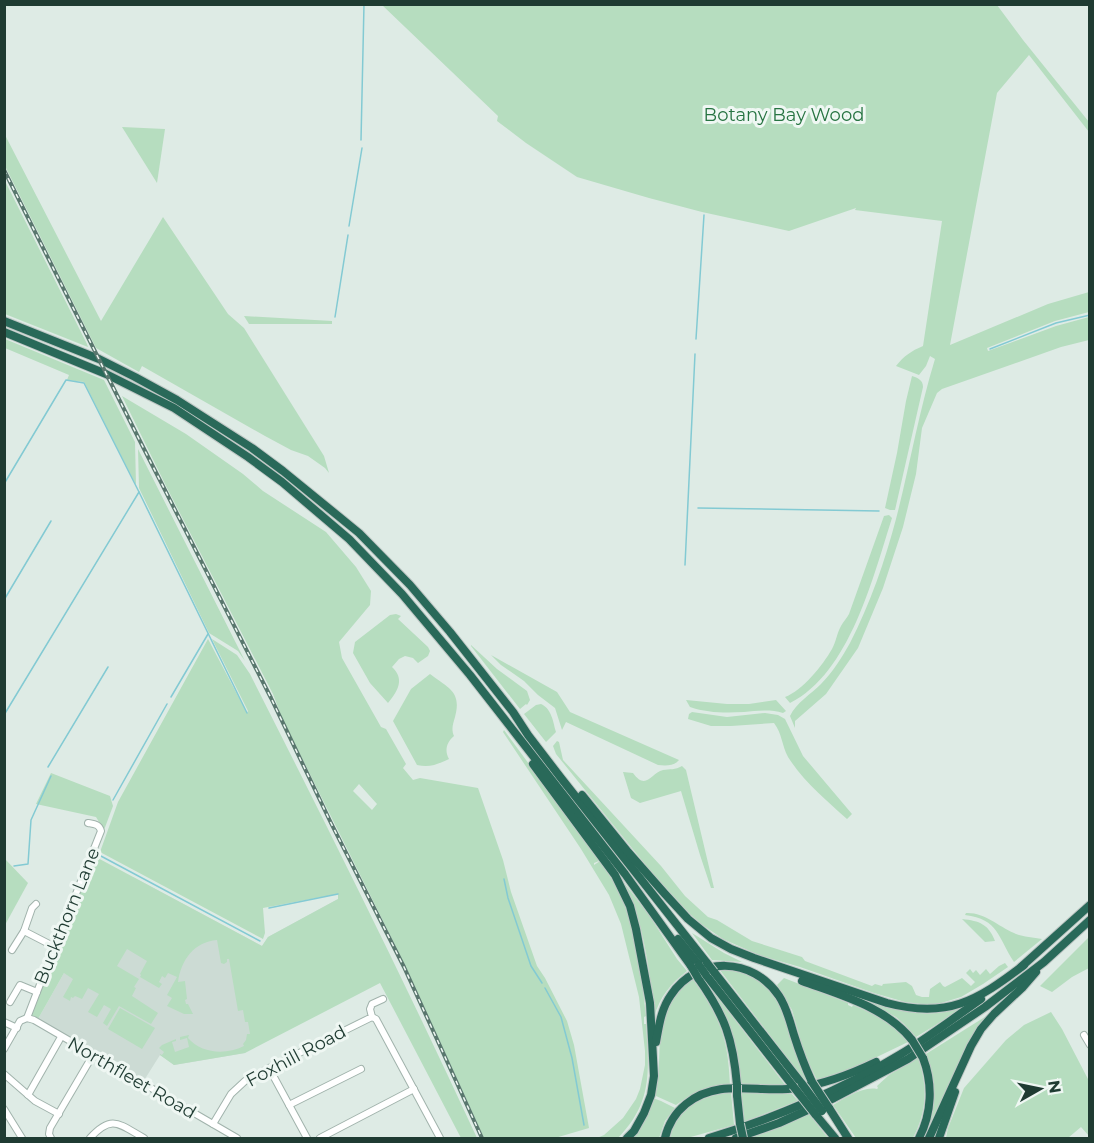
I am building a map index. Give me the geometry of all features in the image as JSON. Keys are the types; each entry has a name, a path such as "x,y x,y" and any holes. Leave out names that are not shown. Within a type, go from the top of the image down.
{"highway":[{"path":"4,321 79,350 177,400 283,471 359,533 410,585 450,632 619,852 706,975 797,1085 846,1138"},
{"path":"4,332 106,374 174,408 282,482 356,546 402,594 470,675 503,724 615,875 633,917 650,1003 654,1076 651,1095 640,1122 627,1138"},
{"path":"484,695 706,975 710,995 725,1024 733,1050 743,1138"},
{"path":"513,712 532,732 628,852 680,911 711,938 731,949 887,1003 924,1010 949,1008 970,1000 995,986 1024,964"},
{"path":"619,852 681,918 719,948 873,1009 897,1024 912,1040 923,1058 929,1080 930,1102 919,1138"},
{"path":"709,1138 776,1114 830,1091 924,1040 988,994 1089,905"},
{"path":"736,1138 803,1112 898,1065 985,1007 1044,962 1089,920"},
{"path":"929,1138 977,1036 985,1024 1023,987 1044,962"},
{"path":"654,1055 662,1012 679,984 707,967 733,967 751,972 762,979 779,996 787,1012 822,1111 835,1138"},
{"path":"664,1138 671,1122 683,1106 711,1091 735,1088 787,1089 811,1085 835,1079 924,1040"},
{"path":"939,1138 965,1060"}],"street":[{"name":"Buckthorn Lane","path":"27,1018 101,831 97,825 88,823"},
{"path":"12,950 24,931 32,908 36,904"},
{"path":"24,931 55,947"},
{"path":"10,1002 20,985 37,992"},
{"path":"383,999 372,1004 370,1009 372,1017 376,1020 440,1138"},
{"name":"Foxhill Road","path":"213,1124 237,1088 246,1081 372,1017"},
{"path":"4,1049 22,1020 27,1018"},
{"name":"Northfleet Road","path":"27,1018 237,1138"},
{"path":"4,1022 17,1028"},
{"path":"1084,1035 1089,1045"},
{"path":"28,1095 61,1037"},
{"path":"51,1138 49,1130 93,1055"},
{"path":"269,1068 307,1138"},
{"path":"289,1105 361,1069"},
{"path":"4,1074 34,1101 59,1114"},
{"path":"320,1138 414,1089"},
{"path":"4,1109 22,1138"},
{"path":"90,1138 102,1126 111,1123 121,1125 144,1138"},
{"path":"337,1130 341,1138"}],"shaded area":[{"path":"133,877 262,946 268,937 338,899 245,1053 174,1065 160,1055 143,1082 118,1062 91,1051 38,1019 73,957"}],"green space":[{"name":"Botany Bay Wood","path":"382,5 997,5 1089,122 1089,132 1029,55 997,93 950,345 1048,304 1089,292 1089,312 1055,321 987,348 988,351 1056,326 1089,317 1089,340 1061,347 942,389 937,393 922,428 916,474 903,527 883,588 858,648 826,694 795,721 795,728 790,716 793,711 821,684 850,643 870,598 892,535 935,359 930,356 919,375 896,366 908,354 923,346 942,221 855,210 856,208 789,231 702,212 577,177 497,121 498,116"},
{"path":"122,127 165,129 157,183"},
{"path":"4,133 101,321 163,217 228,314 244,328 324,456 329,473 308,456 265,436 142,366 139,372 96,348 5,166"},
{"path":"5,181 87,344 88,347 5,314"},
{"path":"244,316 332,321 332,324 249,324"},
{"path":"5,339 104,380 135,442 136,485 84,382 67,380 69,375 5,348"},
{"path":"912,376 921,381 923,387 895,510 890,510 885,508"},
{"path":"122,396 186,434 263,491 326,532 356,567 371,591 370,605 339,642 342,658 381,727 386,729 406,764 403,768 413,780 420,778 478,788 537,966 567,1021 574,1045 589,1128 555,1138 484,1138 404,963 282,718 273,694","holes":["359,784 377,804 372,810 353,791"]},
{"path":"138,449 245,661 238,651 209,633 139,488"},
{"path":"889,515 892,518 867,595 844,647 829,670 811,689 790,703 785,697 812,677 832,649 849,614 884,516"},
{"path":"390,615 401,616 398,619 430,651 428,656 418,663 413,658 405,656 392,667 398,676 399,685 388,703 370,683 353,653 355,642"},
{"path":"208,639 247,713 212,639 237,655 250,674 366,905 477,1138 461,1138 380,983 245,1053 174,1065 160,1055 164,1052 159,1048 176,1039 172,1042 175,1052 189,1047 187,1038 180,1040 180,1037 189,1035 188,1038 200,1047 222,1052 244,1046 247,1034 250,1034 243,1010 238,1011 229,959 224,964 221,963 217,940 195,948 182,966 178,982 185,981 187,999 185,1000 193,1014 184,1014 167,1006 172,998 167,995 177,977 168,973 165,978 162,976 159,982 162,984 159,988 140,977 147,961 127,949 117,966 139,979 132,996 158,1013 151,1024 119,1006 107,1026 103,1023 111,1009 104,1005 97,1017 88,1012 99,994 88,988 82,999 75,996 71,997 70,1001 63,997 73,979 64,973 38,1019 32,1016 31,1012 94,856 262,946 268,937 338,899 338,894 263,908 265,933 263,939 100,852 118,802"},
{"path":"471,645 497,669 527,691 530,700 527,705 520,709"},
{"path":"491,655 557,692 570,712 679,760 670,765 658,765 566,722 562,730 555,708"},
{"path":"430,674 452,691 457,701 457,708 453,726 454,736 447,749 449,759 434,765 422,766 417,765 393,721 411,689"},
{"path":"686,700 749,704 776,700 786,711 783,713 710,711 690,707"},
{"path":"541,704 550,712 556,732 546,742 524,714"},
{"path":"692,712 727,717 765,713 778,715 785,719 803,756 852,814 847,819 801,775 788,757 774,723 711,726 688,719"},
{"path":"504,730 598,858 599,861 594,865 600,861 626,907 637,953 644,1001 648,1071 638,1112 618,1138 597,1138 604,1135 623,1118 636,1099 645,1065 639,997 621,924 609,895 503,732"},
{"path":"557,741 563,760 661,866 685,896 708,917 752,941 802,957 805,961 872,986 906,982 912,986 916,995 922,997 929,997 930,989 940,982 945,987 962,978 971,986 975,982 966,973 970,969 973,973 976,970 980,975 986,969 990,974 1005,963 1008,967 961,997 938,1004 921,1004 874,993 759,955 723,939 689,913 652,873 556,754 553,746"},
{"path":"682,766 686,770 714,888 711,888 681,791 640,803 631,798 623,772 633,773 641,781 645,781 663,770"},
{"path":"51,773 110,796 113,806 104,830 96,817 36,804"},
{"path":"5,859 28,883 5,925"},
{"path":"618,875 649,915 687,971 666,991 654,1017 645,946 638,918"},
{"path":"966,913 985,917 1017,934 1042,939 1014,962 991,925 976,917 965,915"},
{"path":"962,919 983,924 995,941 985,942"},
{"path":"692,933 724,953 742,962 712,960"},
{"path":"1089,937 1089,968 1052,992 1040,986"},
{"path":"719,969 735,970 754,977 776,1000 790,1031 807,1079 805,1081"},
{"path":"702,977 786,1086 740,1084 736,1057"},
{"path":"692,978 721,1028 727,1054 730,1085 702,1090 676,1105 655,1094 659,1072 661,1027 669,1002"},
{"path":"784,978 876,1016 889,1024 908,1042 856,1067 817,1080 805,1056 792,1010 777,985"},
{"path":"858,997 902,1010 924,1013 947,1011 969,1003 916,1037 896,1017"},
{"path":"120,1008 155,1028 142,1049 108,1029"},
{"path":"1051,1012 1089,1081 1089,1136 1081,1127 1068,1138 946,1138 964,1088 1006,1040 1024,1025"},
{"path":"988,1015 970,1040 927,1130 931,1069 926,1054"},
{"path":"918,1058 925,1089 921,1118 913,1138 856,1138 833,1105 860,1091 877,1089 877,1086 889,1075"},
{"path":"731,1092 734,1125 687,1138 668,1138 678,1118 692,1105 709,1097"},
{"path":"740,1092 792,1094 798,1101 743,1122"},
{"path":"653,1098 675,1108 665,1121 659,1138 630,1138"},
{"path":"809,1114 828,1138 749,1138 776,1129"}],"waterway":[{"path":"361,140 364,4"},
{"path":"349,226 362,148"},
{"path":"696,339 704,215"},
{"path":"335,317 348,235"},
{"path":"990,349 1056,323 1090,315"},
{"path":"685,565 695,354"},
{"path":"4,484 66,380 84,383 247,713"},
{"path":"4,715 139,492"},
{"path":"698,508 879,511"},
{"path":"4,600 51,521"},
{"path":"171,697 208,634"},
{"path":"48,767 108,667"},
{"path":"113,800 167,704"},
{"path":"14,866 28,864 31,820 51,776"},
{"path":"99,855 260,941"},
{"path":"504,879 508,898 531,966 542,983"},
{"path":"269,908 338,894"},
{"path":"545,988 561,1017 572,1058 584,1125"}],"railway":[{"path":"4,170 404,967 482,1138"}]}
